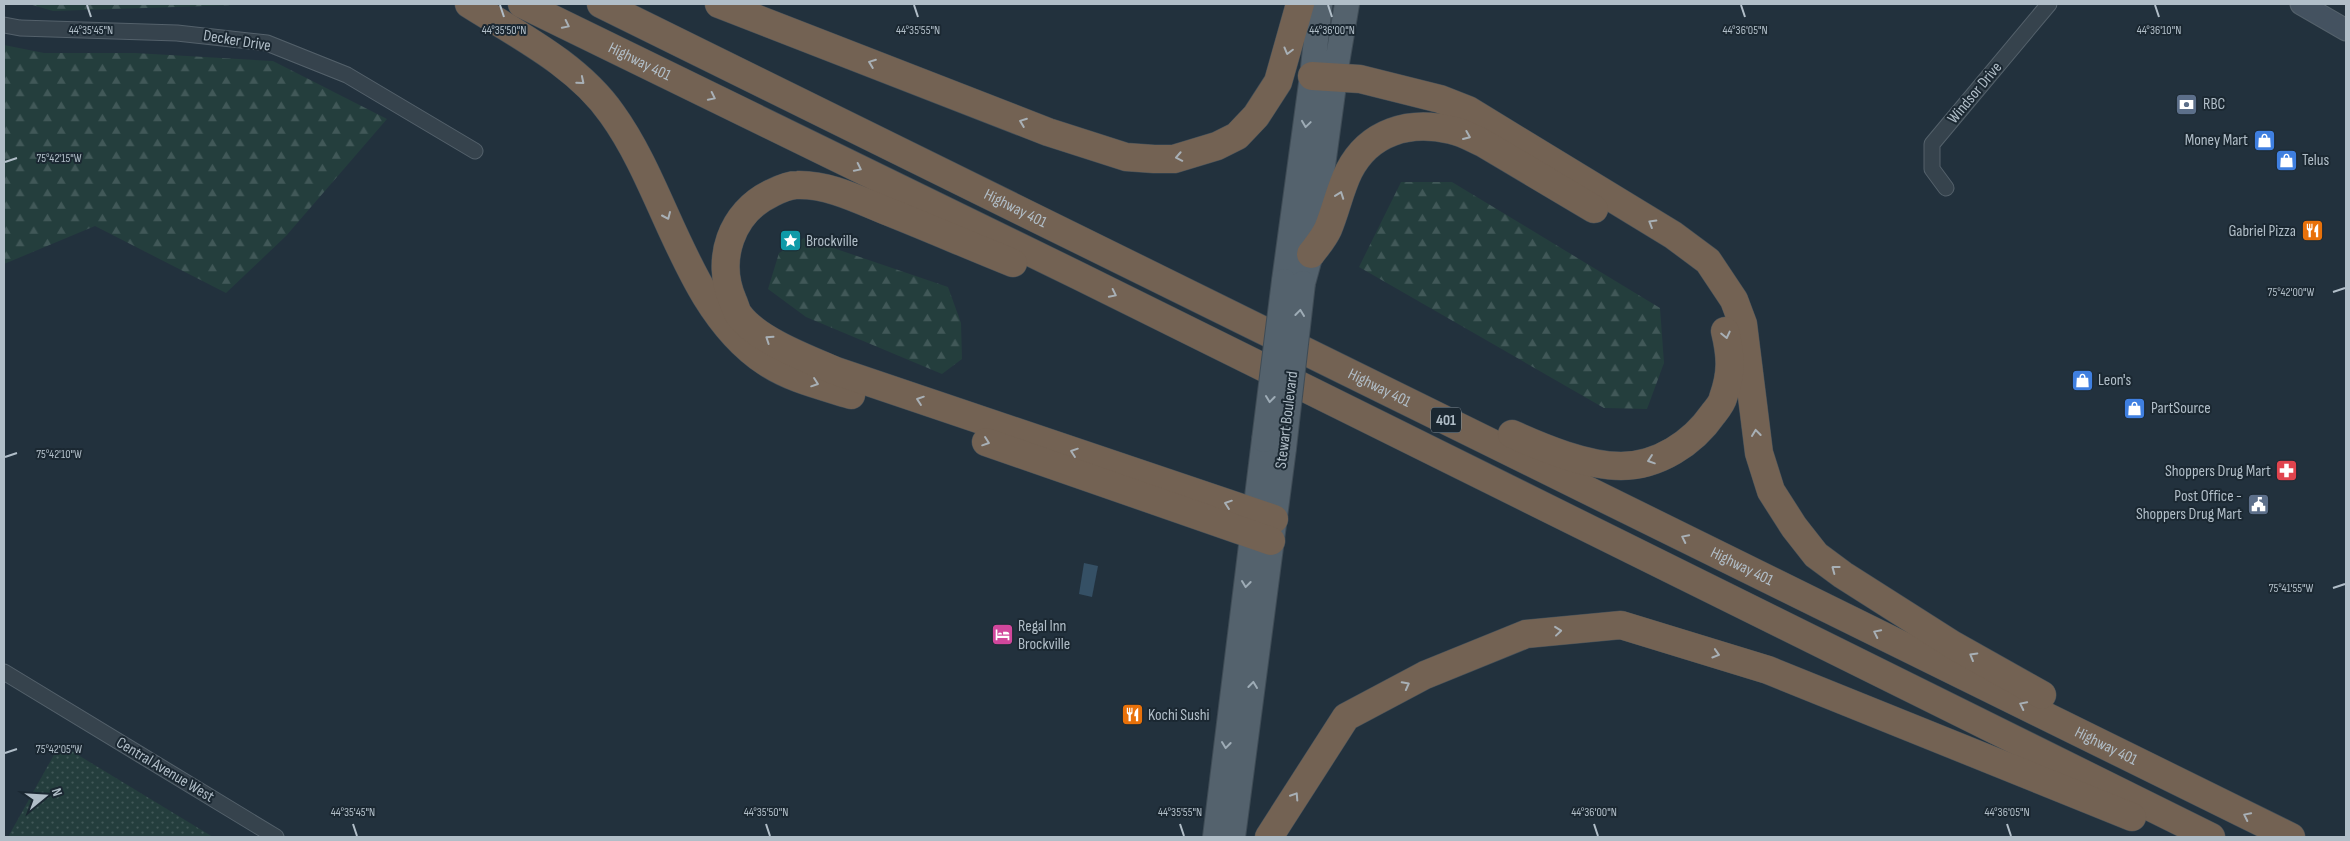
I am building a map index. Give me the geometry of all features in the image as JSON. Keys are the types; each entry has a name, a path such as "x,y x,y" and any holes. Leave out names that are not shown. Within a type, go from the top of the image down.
{"highway":[{"path":"468,4 554,58 586,85 612,113 643,164 687,262 705,296 739,340 766,363 796,377 1263,527"},
{"name":"Highway 401","path":"522,4 1080,277 2210,837"},
{"name":"Highway 401","path":"601,4 2291,837"},
{"path":"719,4 1048,132 1126,157 1168,159 1198,153 1217,146 1236,136 1256,116 1278,82 1300,4"},
{"path":"1324,77 1360,79 1440,99 1468,110 1672,235 1708,261 1734,300 1743,324 1759,453 1771,492 1816,555 1843,575 1953,645 2130,743 2178,782"},
{"path":"1266,332 1334,353 1556,452 1590,461 1621,466 1646,462 1657,458 1692,439 1723,400 1731,356 1723,324 1708,288 1693,272 1672,255 1483,143 1450,129 1403,129 1383,134 1364,148 1349,171 1327,230 1311,254"},
{"path":"1080,277 1041,274 836,190 809,185 795,185 778,190 754,202 743,214 732,233 726,249 725,264 727,287 739,315 773,343 836,372 1263,527"},
{"path":"1269,837 1346,717 1425,675 1526,634 1621,624 1768,670 2178,837"}],"main road":[{"name":"Stewart Boulevard","path":"1294,282 1311,254 1324,77 1320,4"},
{"name":"Stewart Boulevard","path":"1215,837 1263,527 1294,282 1324,77 1347,4"},
{"path":"2301,4 2346,30"},
{"name":"Stewart Boulevard","path":"1233,837 1263,527"}],"street":[{"name":"Windsor Drive","path":"1946,188 1932,169 1932,144 2049,4"},
{"name":"Decker Drive","path":"4,25 20,28 177,32 266,43 347,75 475,151"},
{"name":"Central Avenue West","path":"4,672 276,837"}],"green space":[{"path":"29,4 237,4 237,5 53,11"},
{"path":"4,45 44,53 135,53 273,61 387,119 286,236 226,293 95,226 4,264"},
{"path":"1401,182 1452,182 1660,308 1664,363 1647,409 1604,408 1359,267"},
{"path":"804,238 948,287 961,323 962,359 942,374 806,317 768,289 779,253"},
{"path":"60,744 213,837 8,837"}],"water":[{"path":"1084,563 1098,566 1092,597 1079,594"}],"place":[{"name":"RBC","path":"2187,104"},
{"name":"Money Mart","path":"2264,140"},
{"name":"Telus","path":"2286,160"},
{"name":"Gabriel Pizza","path":"2312,231"},
{"name":"Brockville","path":"790,241"},
{"name":"Leon's","path":"2082,380"},
{"name":"PartSource","path":"2135,408"},
{"name":"Shoppers Drug Mart","path":"2287,471"},
{"name":"Post Office - Shoppers Drug Mart","path":"2258,505"},
{"name":"Regal Inn Brockville","path":"1002,635"},
{"name":"Kochi Sushi","path":"1132,715"}]}
